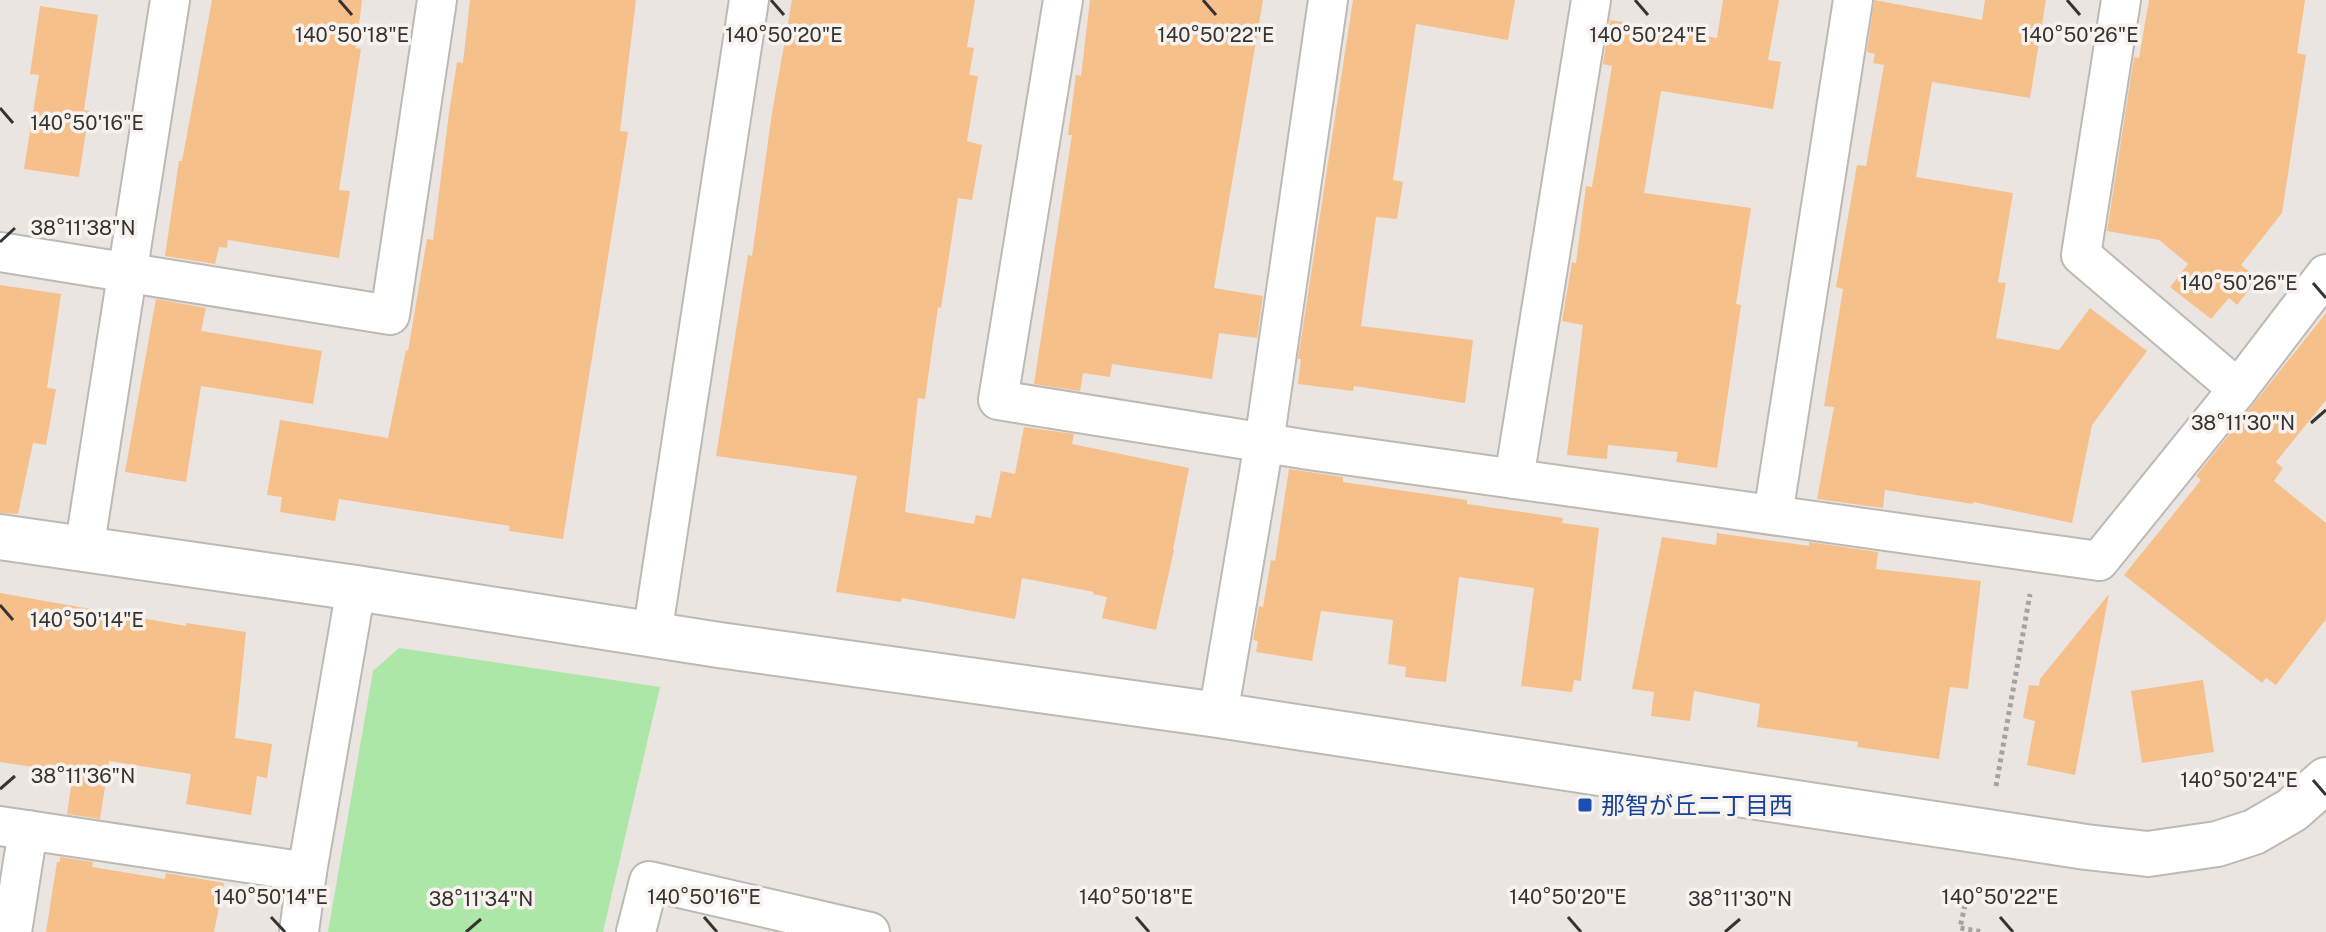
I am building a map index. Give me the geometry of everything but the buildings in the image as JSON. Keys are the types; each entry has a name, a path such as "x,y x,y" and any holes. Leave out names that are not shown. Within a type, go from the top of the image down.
{"street":[{"path":"84,550 170,0"},
{"path":"0,252 390,315 437,0"},
{"path":"652,635 749,0"},
{"path":"1063,0 998,400 1264,443 2099,561 2326,274"},
{"path":"1218,715 1264,443 1328,0"},
{"path":"1514,479 1591,0"},
{"path":"1773,515 1853,0"},
{"path":"2121,0 2081,255 2238,389"},
{"path":"0,537 2148,854 2217,844 2254,832 2292,810 2326,780"},
{"path":"299,932 356,588"},
{"path":"12,932 14,828 307,872"},
{"path":"636,932 649,881 870,932"}],"path":[{"path":"1996,786 2038,552"},
{"path":"1965,905 1960,928 1983,932"}],"green space":[{"path":"399,648 660,687 603,932 328,932 373,671"}],"place":[{"name":"那智が丘二丁目西","path":"1585,805"}]}
